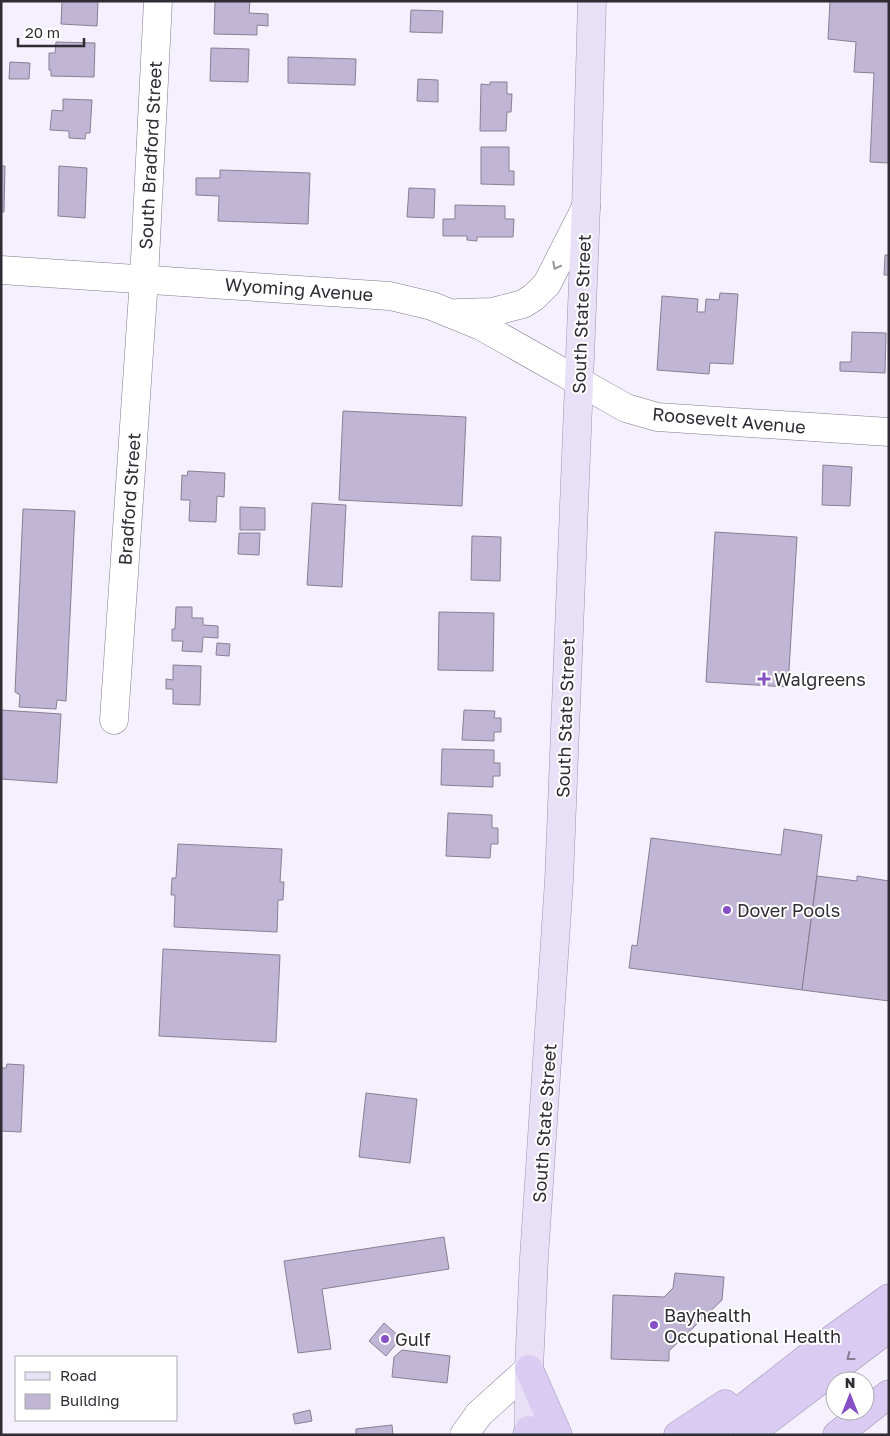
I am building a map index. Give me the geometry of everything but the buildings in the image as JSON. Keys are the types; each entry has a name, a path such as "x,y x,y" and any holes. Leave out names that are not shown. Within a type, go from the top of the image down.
{"highway":[{"path":"709,1435 889,1298"},
{"path":"748,1435 889,1328"},
{"path":"678,1435 697,1421 821,1348"},
{"path":"529,1369 558,1435"},
{"path":"837,1435 889,1394"}],"main road":[{"name":"South State Street","path":"528,1433 534,1258 559,880 586,207 592,1"}],"street":[{"name":"South Bradford Street","path":"144,279 158,1"},
{"path":"453,313 492,312 523,304 534,297 547,284 586,207"},
{"name":"Wyoming Avenue","path":"1,270 383,295 453,313 481,326 578,380"},
{"name":"Bradford Street","path":"114,720 144,279"},
{"name":"Roosevelt Avenue","path":"578,380 626,408 657,416 889,432"},
{"path":"464,1435 479,1414 529,1369"}],"place":[{"name":"Walgreens","path":"764,679"},
{"name":"Dover Pools","path":"727,910"},
{"name":"Bayhealth Occupational Health","path":"654,1325"},
{"name":"Gulf","path":"385,1339"}]}
